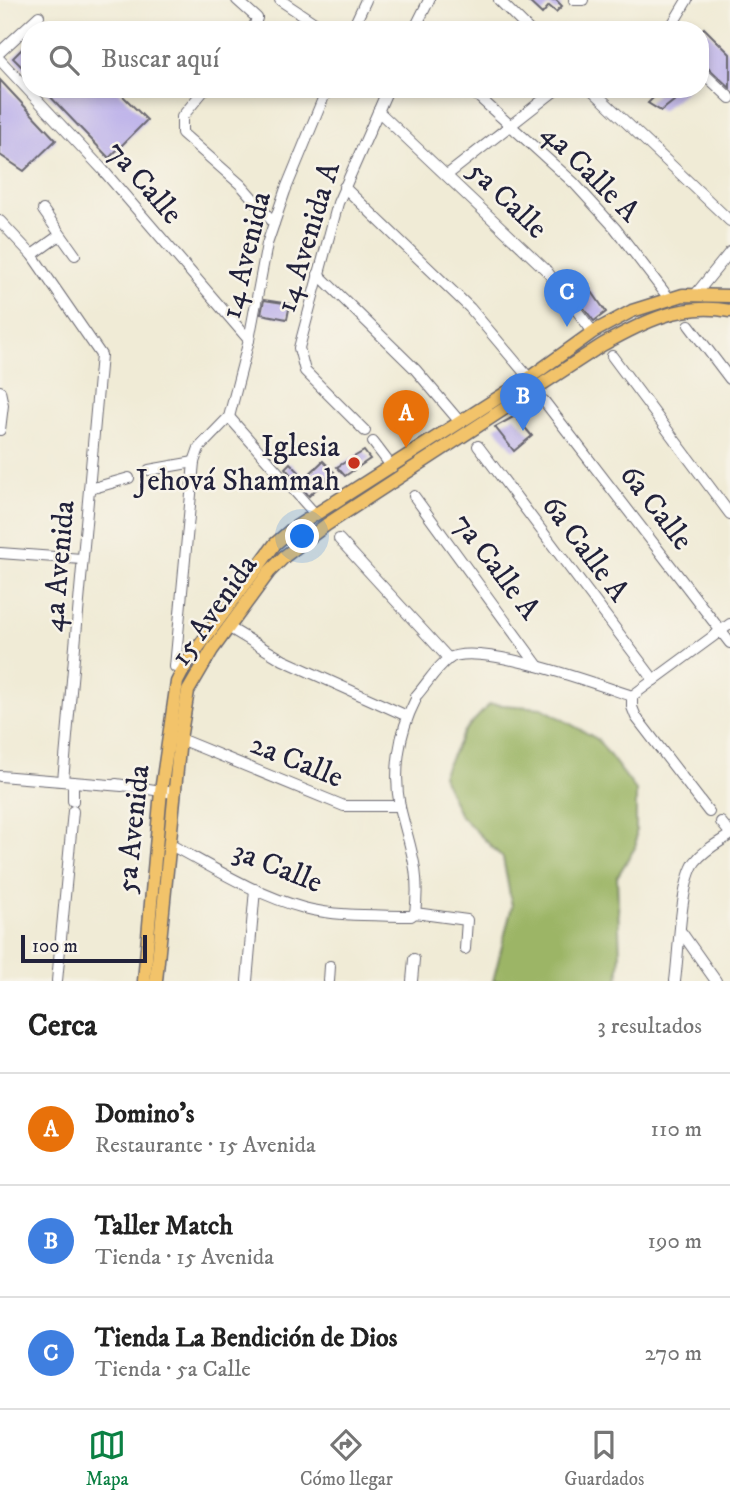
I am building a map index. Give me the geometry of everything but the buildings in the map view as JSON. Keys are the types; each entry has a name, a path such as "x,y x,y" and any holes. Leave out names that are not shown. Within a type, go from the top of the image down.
{"main road":[{"name":"15 Avenida","path":"177,682 252,572 275,544 315,514 528,378 593,332 632,311 668,297 730,296"},
{"name":"15 Avenida","path":"188,691 228,627 285,556 326,525 602,345 644,322 676,311 712,307 730,310"},
{"name":"5a Avenida","path":"144,981 168,792 177,682"},
{"name":"5a Avenida","path":"156,981 169,844 168,792 188,691"}],"street":[{"path":"237,0 257,18 256,21"},
{"path":"280,0 312,21"},
{"path":"356,21 366,0"},
{"path":"418,21 429,0"},
{"path":"499,0 520,21"},
{"path":"574,0 583,0"},
{"path":"674,21 687,0"},
{"path":"33,21 38,16"},
{"path":"0,52 21,32"},
{"name":"7a Calle","path":"0,60 21,82"},
{"path":"709,78 730,98"},
{"name":"7a Calle","path":"36,98 103,170 249,340"},
{"path":"198,98 182,117 182,133 241,185 274,223"},
{"name":"14 Avenida","path":"196,458 199,448 229,417 249,340 267,244 323,98"},
{"name":"14 Avenida A","path":"365,431 305,371 300,363 299,348 344,187 384,98"},
{"name":"4a Calle A","path":"479,98 595,205 668,297"},
{"path":"447,175 546,98"},
{"path":"600,98 730,221"},
{"name":"5a Calle","path":"378,111 546,270 593,332"},
{"path":"344,187 470,308 528,378"},
{"path":"43,210 75,255"},
{"path":"0,221 32,255 60,234"},
{"path":"695,295 730,252"},
{"name":"4a Avenida","path":"32,255 101,355 82,559 68,782 73,806 57,981"},
{"path":"318,274 415,369 460,422"},
{"path":"689,325 730,379"},
{"path":"612,356 730,514"},
{"path":"0,391 0,430"},
{"name":"6a Calle","path":"544,401 726,628 730,643"},
{"path":"229,417 315,514"},
{"path":"373,442 392,467"},
{"name":"6a Calle A","path":"478,446 654,680"},
{"path":"149,470 196,458 175,667"},
{"path":"90,489 129,478"},
{"name":"7a Calle A","path":"414,496 538,666"},
{"path":"339,539 449,659"},
{"path":"0,553 82,559"},
{"path":"228,627 283,660 407,716"},
{"path":"632,696 726,628"},
{"path":"415,913 418,875 400,806 397,770 407,716 415,698 449,659 473,654 538,666 632,696"},
{"path":"632,696 636,717 709,812"},
{"name":"2a Calle","path":"180,739 344,806 400,806"},
{"path":"0,776 168,792"},
{"path":"675,981 686,883 694,864 703,853 730,834 722,822"},
{"name":"3a Calle","path":"169,844 255,889 304,908 337,913 411,916 415,913 467,920 465,949"},
{"path":"247,981 255,889"},
{"path":"681,933 716,981"},
{"path":"412,981 414,959"},
{"path":"329,981 330,966"}],"green space":[{"path":"490,704 542,708 597,739 636,790 636,846 617,877 620,955 618,981 493,981 512,906 503,858 459,814 442,775 464,731"}],"place":[{"name":"Tienda La Bendición de Dios","path":"567,327"},
{"name":"Taller Match","path":"523,431"},
{"name":"Domino's","path":"406,448"},
{"name":"Iglesia Jehová Shammah","path":"354,463"}]}
